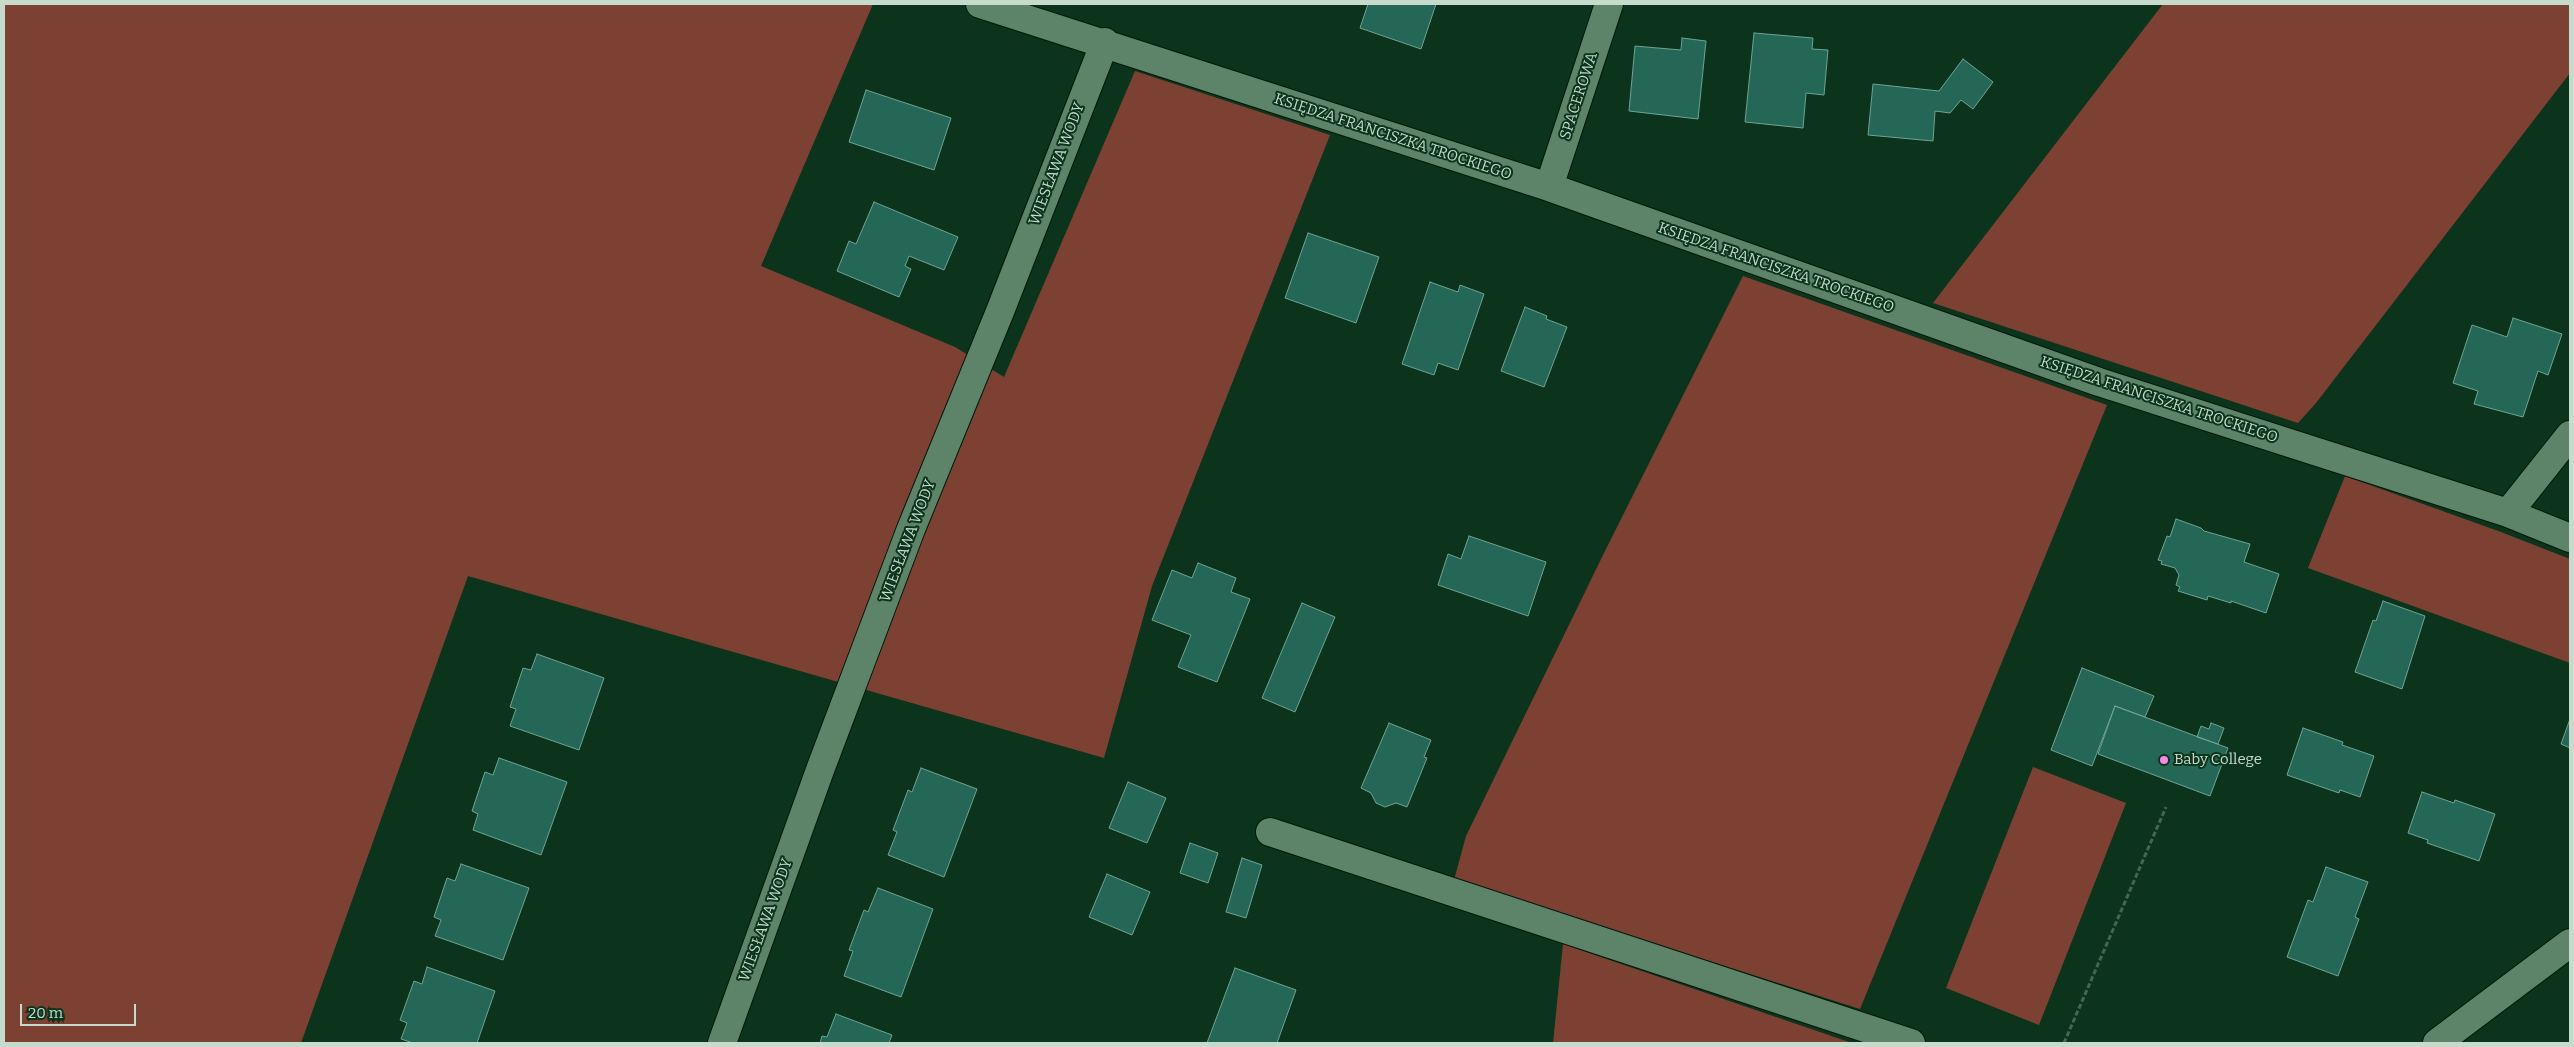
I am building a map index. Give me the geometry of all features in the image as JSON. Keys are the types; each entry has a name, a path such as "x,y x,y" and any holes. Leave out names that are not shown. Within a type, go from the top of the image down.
{"street":[{"name":"KSIĘDZA FRANCISZKA TROCKIEGO","path":"980,4 1105,42 1549,187 2099,382 2508,512 2570,538"},
{"name":"SPACEROWA","path":"1549,187 1609,4"},
{"name":"WIESŁAWA WODY","path":"722,1043 820,770 904,547 1105,42"},
{"path":"2508,512 2570,435"},
{"path":"1270,832 1911,1043"},
{"path":"2437,1043 2570,943"}],"path":[{"path":"2064,1043 2166,808"}],"shaded area":[{"path":"4,4 873,4 761,266 955,347 1004,377 1135,71 1330,135 1152,586 1104,758 468,576 301,1043 4,1043"},
{"path":"2163,4 2570,4 2570,73 2316,403 2298,423 1933,303"},
{"path":"1743,276 2107,405 1860,1009 1454,880 1466,836 1605,551"},
{"path":"2345,476 2570,559 2570,663 2308,568"},
{"path":"2033,767 2126,803 2039,1025 1946,988"},
{"path":"1563,944 1852,1043 1553,1043"}],"building":[{"path":"1368,4 1436,4 1421,49 1360,28"},
{"path":"1754,33 1813,38 1812,49 1828,50 1824,95 1806,93 1803,128 1745,122"},
{"path":"1682,38 1706,41 1698,119 1629,111 1635,46 1681,50"},
{"path":"1963,59 1993,82 1973,109 1961,100 1950,113 1935,111 1933,141 1868,135 1873,84 1939,91"},
{"path":"866,90 951,118 934,170 849,142"},
{"path":"874,202 958,237 944,270 909,256 905,266 911,269 899,297 837,271 849,241 856,244"},
{"path":"1308,233 1379,257 1356,323 1285,298"},
{"path":"1430,282 1458,292 1460,285 1484,294 1458,370 1438,363 1434,375 1402,364"},
{"path":"1525,307 1547,316 1546,319 1567,327 1544,387 1501,371"},
{"path":"2513,318 2562,334 2548,375 2538,371 2523,417 2474,404 2478,391 2453,383 2472,325 2507,337"},
{"path":"2176,519 2201,528 2204,531 2250,544 2244,562 2279,574 2266,613 2231,601 2231,603 2208,596 2207,600 2178,591 2180,587 2176,585 2179,575 2175,568 2161,564 2162,561 2158,560 2167,536 2170,537"},
{"path":"1469,536 1546,562 1528,616 1438,585 1448,554 1461,559"},
{"path":"1198,563 1236,578 1231,592 1250,599 1217,682 1178,667 1191,635 1152,620 1172,570 1192,578"},
{"path":"2383,601 2425,616 2402,689 2355,672 2373,620 2376,621"},
{"path":"1302,603 1335,617 1295,712 1262,698"},
{"path":"537,654 604,678 579,750 510,726 516,709 510,707 523,668 531,670"},
{"path":"2082,668 2154,696 2145,717 2115,706 2092,766 2051,750"},
{"path":"2115,706 2228,748 2210,796 2098,754"},
{"path":"2570,719 2570,748 2561,744"},
{"path":"1389,723 1431,740 1424,757 1427,758 1407,807 1396,803 1385,807 1376,803 1371,793 1361,788"},
{"path":"2211,723 2224,728 2218,744 2197,737 2201,726 2209,729"},
{"path":"2303,728 2343,742 2342,745 2374,756 2360,797 2340,790 2339,793 2287,775"},
{"path":"499,758 567,782 541,855 473,830 478,814 472,811 485,772 493,775"},
{"path":"921,768 977,789 944,877 888,855 897,832 893,830 908,790 912,792"},
{"path":"1128,782 1166,798 1147,843 1109,828"},
{"path":"2422,792 2454,803 2455,800 2495,814 2479,861 2427,843 2428,840 2408,833"},
{"path":"1190,843 1218,853 1208,883 1180,873"},
{"path":"1242,858 1262,865 1246,918 1226,912"},
{"path":"461,864 529,888 503,960 435,936 441,920 434,917 447,878 455,881"},
{"path":"2326,867 2368,882 2355,917 2359,919 2338,976 2287,957 2308,900 2313,902"},
{"path":"1107,874 1150,892 1132,935 1089,917"},
{"path":"878,888 933,909 901,997 844,976 853,951 849,950 864,910 868,912"},
{"path":"427,967 495,991 477,1043 413,1043 401,1039 407,1023 400,1020 414,981 422,984"},
{"path":"1235,968 1296,990 1277,1043 1207,1043"},
{"path":"836,1014 892,1035 889,1043 820,1043 822,1036 827,1037"}],"place":[{"name":"Baby College","path":"2164,760"}]}
